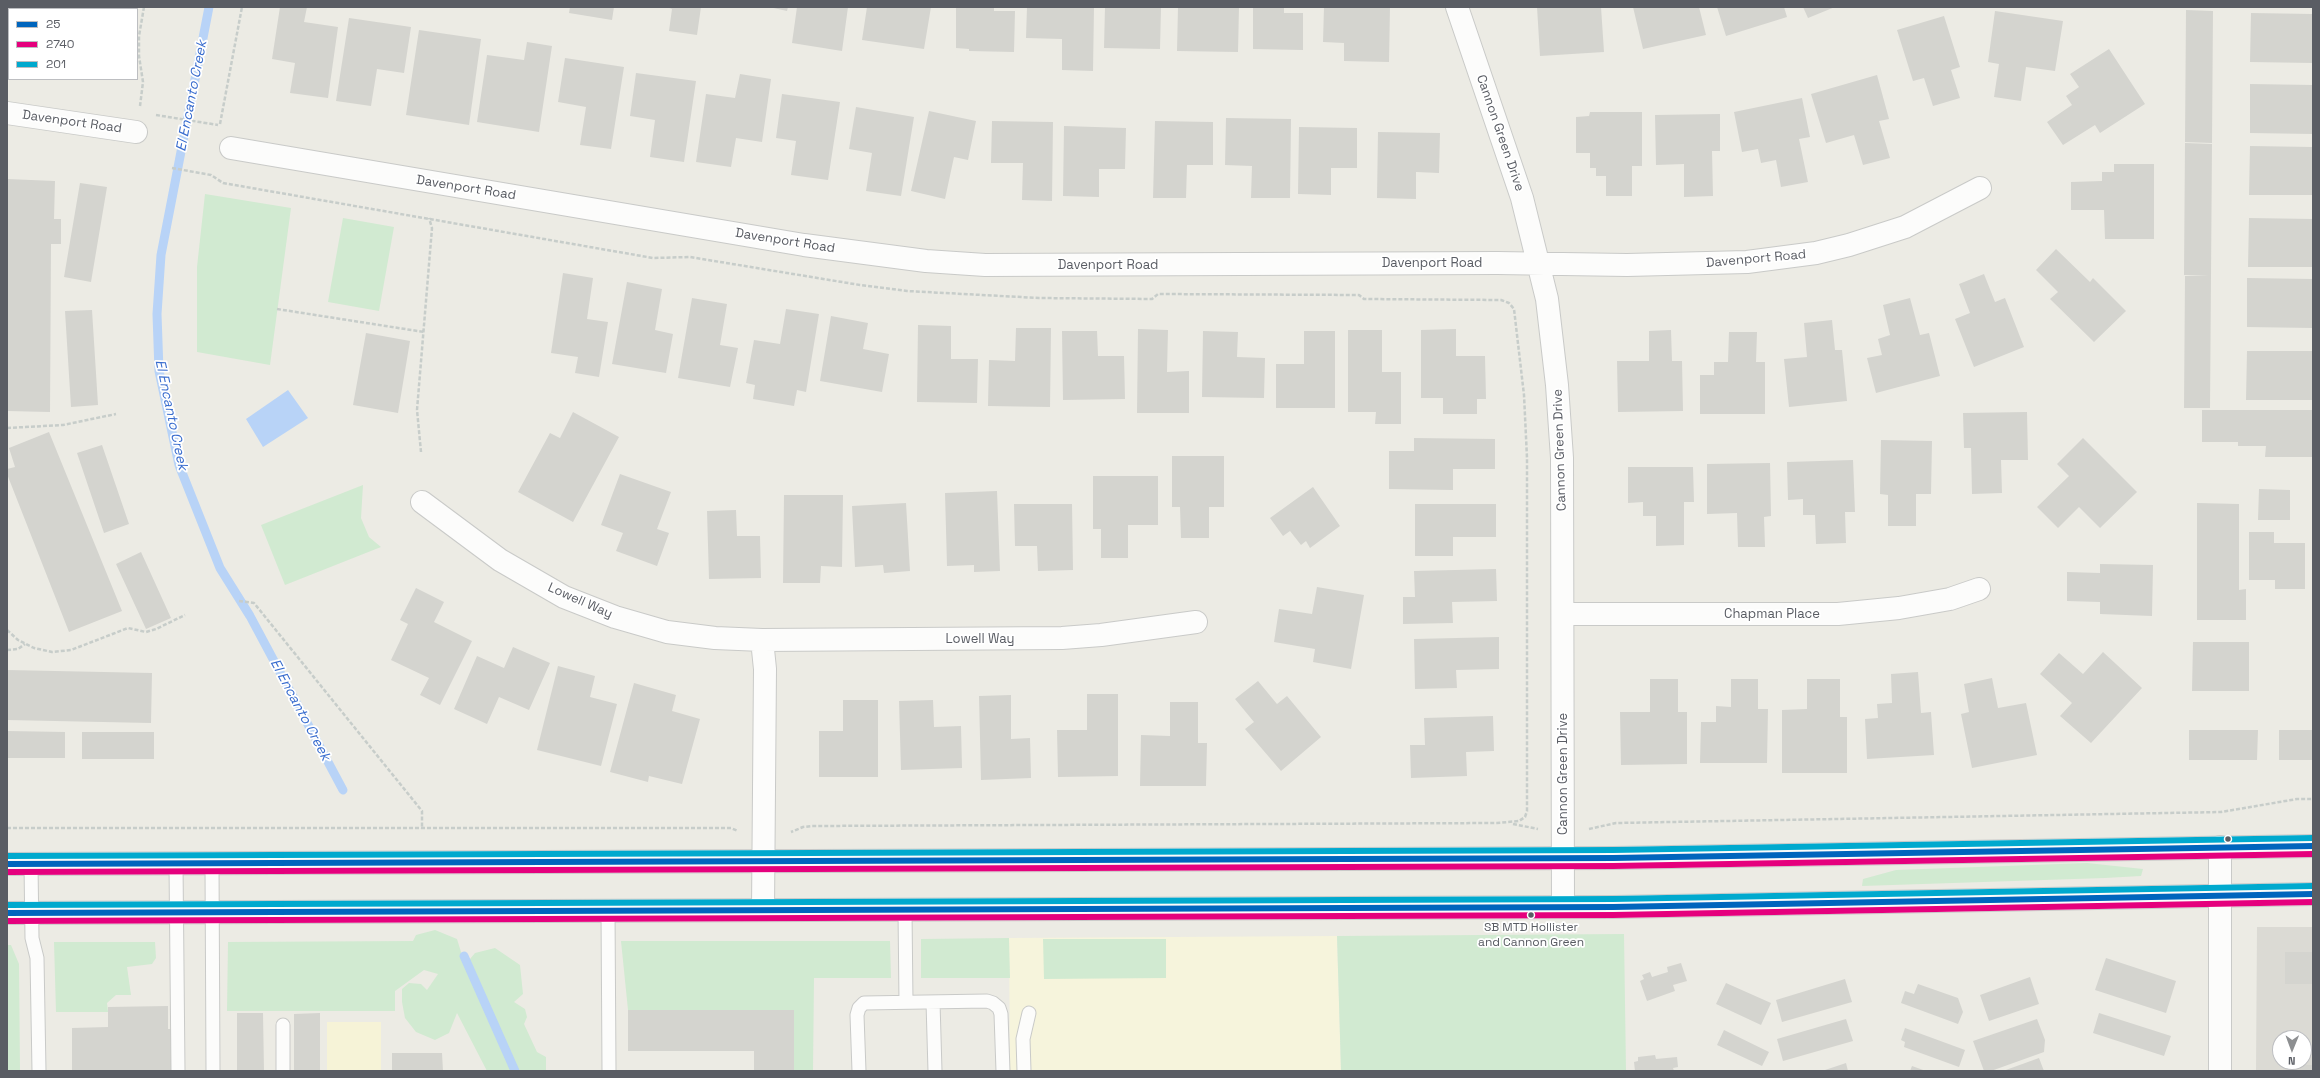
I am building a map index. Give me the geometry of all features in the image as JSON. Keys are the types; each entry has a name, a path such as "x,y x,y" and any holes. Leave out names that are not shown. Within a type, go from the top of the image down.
{"main road":[{"name":"Cannon Green Drive","path":"1457,7 1522,198 1547,298 1558,400 1562,458 1563,908"},
{"name":"Davenport Road","path":"7,113 136,132"},
{"name":"Davenport Road","path":"231,148 804,244 926,261 1032,265 1708,264 1781,259 1816,254 1905,227 1980,188"},
{"name":"Lowell Way","path":"422,502 500,560 564,597 596,611 667,632 715,638 762,640 1062,638 1101,635 1196,622"},
{"name":"Chapman Place","path":"1563,614 1838,614 1907,606 1950,598 1979,589"},
{"path":"762,640 765,669 762,909"},
{"path":"2220,846 2220,1071"},
{"path":"7,864 762,862 1563,857 2220,846 2313,846"},
{"path":"7,913 762,909 905,911 1184,908 1563,908 2313,894"}],"lane":[{"path":"31,864 32,938 37,958 39,1071"},
{"path":"176,864 178,1071"},
{"path":"212,864 213,1071"},
{"path":"608,910 609,1071"},
{"path":"905,911 906,1002"},
{"path":"859,1071 858,1015 859,1008 864,1003 987,1001 993,1003 999,1008 1003,1071"},
{"path":"933,1002 935,1071"},
{"path":"1024,1071 1023,1040 1029,1012"},
{"path":"283,1025 283,1071"}],"path":[{"path":"142,100 143,82 139,36 144,7"},
{"path":"222,114 242,7"},
{"path":"155,115 195,121"},
{"path":"172,168 211,175 223,183 653,258 690,256 860,285 906,291 1031,298 1152,299 1158,294 1359,295 1364,299 1493,300 1509,303 1514,309 1516,319 1524,395 1527,458 1527,811 1525,816 1519,821 1511,823"},
{"path":"420,452 417,410 432,228 429,218"},
{"path":"277,309 424,332"},
{"path":"7,428 63,425 116,414"},
{"path":"239,600 254,603 422,811 422,829"},
{"path":"7,630 25,644 52,652 71,650 128,628 146,632 156,629 185,615"},
{"path":"7,650 18,649 25,644"},
{"path":"1593,829 1616,823 2220,812 2297,799 2313,799"},
{"path":"791,832 803,827 812,826 1511,823 1537,829"},
{"path":"7,828 731,828 740,832"}],"shaded area":[{"path":"2257,927 2313,927 2313,1071 2256,1071"},
{"path":"1337,936 1341,1071 1010,1071 1009,938"}],"green space":[{"path":"205,194 291,208 270,365 197,352 197,267"},
{"path":"343,218 394,227 379,311 328,302"},
{"path":"363,485 361,518 369,537 381,547 285,585 261,525"},
{"path":"2087,863 2143,869 2141,876 1862,886 1863,879 1896,870"},
{"path":"435,930 457,939 465,965 475,953 495,948 520,965 523,994 514,1002 525,1009 527,1017 524,1024 537,1052 546,1057 546,1071 487,1071 457,1013 449,1033 435,1040 416,1032 405,1018 402,1002 402,989 409,983 421,984 427,990 438,974 424,970 395,991 395,1011 227,1011 228,942 413,941 416,935"},
{"path":"1624,934 1626,1071 1341,1071 1337,936"},
{"path":"1009,938 1010,978 921,978 921,939"},
{"path":"1043,939 1166,939 1166,978 1044,979"},
{"path":"621,941 890,941 891,978 814,978 813,1071 794,1071 794,1010 628,1010"},
{"path":"54,942 155,942 156,958 152,964 127,967 131,995 116,995 107,1003 108,1012 56,1012"},
{"path":"7,945 11,945 19,964 20,1071 7,1071"}],"sand":[{"path":"327,1022 381,1022 381,1071 327,1071"}],"water":[{"path":"288,390 308,418 263,447 246,419"}],"building":[{"path":"26,7 98,7 98,8"},
{"path":"280,7 307,7 304,22 338,27 328,98 290,93 295,63 272,59"},
{"path":"570,7 614,7 612,20 569,13"},
{"path":"667,7 701,7 697,35 669,31 672,9"},
{"path":"769,7 788,7 787,11"},
{"path":"797,7 848,7 842,51 792,43"},
{"path":"867,7 931,7 924,49 862,40"},
{"path":"956,7 994,7 994,11 1015,11 1014,52 969,51 969,49 956,48"},
{"path":"1027,7 1094,7 1093,71 1062,70 1062,39 1026,38"},
{"path":"1105,7 1161,7 1160,49 1104,48"},
{"path":"1178,7 1239,7 1238,52 1177,51"},
{"path":"1253,7 1284,7 1284,13 1303,13 1303,50 1253,49"},
{"path":"1324,7 1390,7 1389,62 1344,61 1344,43 1323,42"},
{"path":"1537,7 1601,7 1604,52 1540,56"},
{"path":"1633,7 1699,7 1706,35 1643,49"},
{"path":"1717,7 1784,7 1787,17 1726,36"},
{"path":"1803,7 1835,7 1808,18"},
{"path":"2186,10 2213,11 2212,143 2185,142"},
{"path":"1995,11 2063,21 2055,71 2026,67 2021,101 1994,97 1999,64 1988,62"},
{"path":"2251,13 2313,14 2313,63 2250,62"},
{"path":"1944,16 1960,67 1951,70 1960,98 1933,106 1924,78 1913,81 1897,30"},
{"path":"349,18 411,27 404,73 377,69 371,106 336,101"},
{"path":"419,30 481,39 469,125 406,115"},
{"path":"527,42 552,46 539,132 477,122 487,55 524,60"},
{"path":"2109,49 2145,104 2100,133 2095,125 2063,145 2047,122 2072,105 2066,96 2079,87 2070,74"},
{"path":"565,58 624,67 611,149 580,145 586,107 558,102"},
{"path":"636,73 696,81 684,162 650,157 655,120 630,116"},
{"path":"740,74 771,79 762,142 736,138 731,167 696,162 706,94 735,98"},
{"path":"1877,75 1889,119 1879,121 1890,158 1863,165 1854,135 1826,143 1811,94"},
{"path":"2250,84 2313,85 2313,134 2250,133"},
{"path":"782,94 840,102 828,180 791,175 796,141 776,138"},
{"path":"1802,98 1810,137 1799,139 1808,182 1781,187 1776,160 1761,163 1758,149 1742,152 1734,112"},
{"path":"856,107 914,117 901,196 866,191 872,153 849,149"},
{"path":"929,111 976,121 968,160 954,157 945,199 911,191"},
{"path":"1590,112 1642,112 1642,166 1632,166 1632,196 1606,196 1606,176 1596,176 1596,168 1590,168 1590,153 1576,153 1576,117 1589,116"},
{"path":"1720,114 1720,151 1712,151 1713,196 1684,197 1684,164 1656,165 1655,115"},
{"path":"1226,118 1291,119 1290,198 1251,198 1252,166 1225,165"},
{"path":"992,121 1053,122 1052,201 1022,200 1023,163 991,163"},
{"path":"1155,121 1213,122 1213,165 1187,165 1186,198 1153,198"},
{"path":"1064,126 1126,128 1125,169 1099,169 1099,197 1063,196"},
{"path":"1299,127 1357,128 1357,168 1331,168 1331,195 1298,194"},
{"path":"1378,132 1440,133 1439,173 1416,172 1416,199 1377,198"},
{"path":"2185,143 2212,144 2210,408 2184,408 2185,276 2209,275 2184,275"},
{"path":"2250,146 2313,147 2313,195 2249,195"},
{"path":"2114,164 2154,164 2154,239 2105,239 2104,210 2071,210 2071,182 2102,181 2102,172 2114,172"},
{"path":"7,179 55,181 54,219 61,219 61,244 51,244 50,412 7,411"},
{"path":"80,183 107,187 91,282 64,277"},
{"path":"2249,218 2313,219 2313,267 2248,267"},
{"path":"2056,249 2090,282 2093,278 2126,311 2094,342 2050,299 2058,292 2036,270"},
{"path":"563,273 593,278 587,319 608,322 599,377 575,373 578,357 551,353"},
{"path":"1984,274 1995,302 2005,298 2024,347 1974,367 1955,319 1970,313 1959,284"},
{"path":"2247,278 2313,279 2313,328 2247,327"},
{"path":"627,282 662,289 655,330 673,334 666,373 612,364"},
{"path":"692,298 727,304 720,345 738,348 730,387 678,378"},
{"path":"1910,298 1920,335 1929,333 1940,376 1876,393 1867,358 1882,355 1878,339 1890,335 1883,305"},
{"path":"786,309 819,314 806,392 797,390 794,406 753,399 755,385 746,383 754,340 780,344"},
{"path":"92,310 98,405 71,407 65,311"},
{"path":"831,316 868,323 863,349 889,354 882,392 820,381"},
{"path":"1832,320 1835,350 1842,350 1847,401 1789,407 1784,359 1807,357 1804,323"},
{"path":"918,325 951,326 951,359 978,359 977,403 917,402"},
{"path":"1016,328 1051,328 1050,407 988,406 989,360 1015,361"},
{"path":"1138,329 1168,330 1167,372 1189,371 1189,413 1137,413"},
{"path":"1456,329 1456,356 1485,356 1486,399 1477,399 1477,414 1443,414 1443,398 1421,398 1421,330"},
{"path":"1348,330 1382,330 1382,372 1401,372 1401,424 1375,424 1376,412 1348,412"},
{"path":"1671,330 1672,361 1682,361 1683,411 1618,412 1617,361 1649,361 1649,331"},
{"path":"1062,331 1097,331 1098,356 1124,356 1125,399 1063,400"},
{"path":"1203,331 1238,332 1237,357 1265,358 1264,398 1202,397"},
{"path":"1304,331 1335,331 1335,408 1276,408 1276,364 1304,364"},
{"path":"1729,332 1757,332 1756,362 1765,362 1765,414 1700,414 1700,375 1714,375 1714,362 1728,362"},
{"path":"366,333 410,341 398,413 353,405"},
{"path":"2247,351 2313,351 2313,400 2246,400"},
{"path":"2202,410 2313,410 2313,457 2265,457 2266,446 2238,446 2238,442 2202,442"},
{"path":"573,412 619,437 573,522 518,492 550,433 560,438"},
{"path":"2027,412 2028,460 2001,460 2002,493 1972,494 1971,448 1964,448 1963,413"},
{"path":"49,432 122,611 69,632 7,474 7,469 15,467 9,448"},
{"path":"1414,438 1495,439 1495,469 1453,469 1453,490 1389,489 1389,451 1414,451"},
{"path":"2083,438 2137,492 2100,528 2079,507 2058,528 2037,507 2069,476 2057,464"},
{"path":"1881,440 1932,441 1931,494 1916,494 1916,526 1888,526 1888,495 1880,494"},
{"path":"102,445 129,524 104,533 77,453"},
{"path":"1172,456 1224,456 1224,507 1209,507 1209,538 1181,538 1180,507 1172,507"},
{"path":"1853,460 1855,512 1845,512 1846,543 1816,544 1815,515 1803,515 1803,499 1788,500 1787,462"},
{"path":"1770,463 1771,516 1764,517 1765,547 1738,547 1737,513 1707,514 1707,464"},
{"path":"1628,467 1693,467 1694,502 1684,502 1684,545 1656,546 1656,516 1643,516 1643,502 1628,503"},
{"path":"620,474 671,492 657,529 669,533 657,566 616,551 623,533 601,525"},
{"path":"1093,476 1158,476 1158,525 1128,525 1128,558 1101,558 1101,529 1093,529"},
{"path":"1313,487 1340,526 1310,548 1306,541 1301,545 1290,531 1283,536 1270,518"},
{"path":"2259,489 2290,490 2290,520 2258,520"},
{"path":"997,491 1000,571 974,572 974,565 947,566 945,493"},
{"path":"784,495 843,495 842,567 821,566 820,583 783,583"},
{"path":"906,503 910,571 884,573 883,565 855,567 852,506"},
{"path":"2197,503 2239,504 2239,590 2246,589 2246,620 2197,620"},
{"path":"1014,504 1072,504 1073,570 1038,571 1037,546 1015,546"},
{"path":"1415,504 1496,504 1496,537 1453,537 1453,556 1415,556"},
{"path":"736,510 737,536 760,536 761,578 709,579 707,511"},
{"path":"2249,532 2274,532 2274,543 2305,543 2305,589 2275,589 2275,580 2249,580"},
{"path":"141,552 171,618 146,629 116,564"},
{"path":"2100,564 2153,565 2152,616 2100,614 2100,602 2067,601 2067,572 2100,573"},
{"path":"1496,569 1497,601 1452,602 1453,623 1403,624 1403,597 1415,597 1414,571"},
{"path":"1317,587 1364,595 1351,669 1313,662 1315,649 1274,642 1279,609 1312,614"},
{"path":"416,588 444,602 434,622 472,641 440,705 420,695 429,678 391,660 408,624 400,620"},
{"path":"1499,637 1499,669 1456,670 1457,688 1415,689 1414,639"},
{"path":"2193,642 2249,642 2249,691 2192,691"},
{"path":"513,647 550,663 529,710 499,697 487,724 454,709 477,656 504,668"},
{"path":"2103,652 2142,688 2091,743 2060,716 2072,703 2040,674 2059,653 2083,674"},
{"path":"558,666 595,676 590,697 617,704 601,766 537,750"},
{"path":"7,670 152,673 151,723 7,720"},
{"path":"1918,672 1921,713 1931,712 1934,755 1867,759 1865,719 1878,718 1877,704 1892,703 1891,674"},
{"path":"1992,678 1998,708 2026,703 2037,755 1972,768 1961,714 1969,712 1964,684"},
{"path":"1650,679 1678,679 1678,712 1687,712 1687,764 1621,765 1620,712 1650,712"},
{"path":"1731,679 1758,679 1758,709 1768,709 1767,763 1700,763 1701,722 1716,722 1716,706 1731,707"},
{"path":"1807,679 1840,679 1840,717 1847,717 1847,773 1782,773 1782,710 1807,709"},
{"path":"1258,681 1277,704 1287,696 1321,737 1281,771 1245,729 1254,722 1235,699"},
{"path":"634,683 676,695 672,711 700,719 682,784 649,776 648,782 610,772"},
{"path":"1087,694 1118,694 1118,776 1058,777 1057,730 1087,730"},
{"path":"1011,695 1011,739 1030,738 1031,778 981,780 979,696"},
{"path":"843,700 878,700 878,777 819,777 819,731 843,731"},
{"path":"933,700 934,727 961,726 962,768 901,770 899,701"},
{"path":"1170,702 1198,702 1198,743 1207,743 1206,786 1140,786 1141,735 1170,736"},
{"path":"1493,716 1494,751 1466,752 1467,776 1411,778 1410,745 1425,745 1424,718"},
{"path":"2189,730 2258,730 2257,760 2189,760"},
{"path":"2279,730 2313,730 2313,760 2279,760"},
{"path":"7,731 65,732 65,758 7,758"},
{"path":"82,732 154,732 154,759 82,759"},
{"path":"2285,952 2313,952 2313,984 2285,984"},
{"path":"2106,958 2176,981 2166,1013 2095,990"},
{"path":"1681,963 1687,981 1673,985 1675,991 1647,1001 1640,981 1644,979 1642,975 1650,972 1652,977 1668,972 1667,967"},
{"path":"2030,977 2039,1004 1989,1021 1980,995"},
{"path":"1845,979 1852,1002 1782,1022 1776,1000"},
{"path":"1726,983 1771,1003 1761,1025 1716,1004"},
{"path":"1918,984 1958,998 1963,1012 1958,1024 1901,1003 1905,991 1914,994"},
{"path":"168,1006 168,1029 172,1029 173,1071 72,1071 72,1028 108,1027 108,1007"},
{"path":"628,1010 794,1010 794,1071 754,1071 754,1051 628,1051"},
{"path":"237,1013 263,1013 264,1071 237,1071"},
{"path":"320,1013 320,1071 294,1071 294,1014"},
{"path":"2099,1013 2171,1036 2164,1056 2093,1033"},
{"path":"1846,1019 1853,1041 1783,1061 1777,1039"},
{"path":"2037,1019 2045,1040 2044,1052 1991,1071 1984,1071 1973,1041"},
{"path":"1905,1028 1965,1050 1959,1067 1904,1047 1905,1042 1901,1040"},
{"path":"1724,1030 1769,1052 1762,1066 1717,1045"},
{"path":"392,1053 442,1053 443,1071 392,1071"},
{"path":"1655,1055 1656,1059 1677,1057 1678,1067 1673,1068 1674,1071 1635,1071 1634,1062 1638,1061 1638,1057"},
{"path":"2039,1058 2044,1071 2003,1071"},
{"path":"1846,1063 1848,1071 1822,1071"},
{"path":"2313,1065 2313,1071 2300,1071 2312,1070"},
{"path":"1912,1066 1926,1071 1910,1071"}],"waterway":[{"name":"El Encanto Creek","path":"209,7 161,255 157,314 159,371 179,465 220,568 250,616 343,790"},
{"name":"El Encanto Creek","path":"464,956 515,1071"}],"transit line":[{"name":"201","path":"7,856 1613,850 2313,838"},
{"name":"25","path":"7,864 1613,858 2313,846"},
{"name":"2740","path":"7,872 1613,866 2313,854"},
{"name":"201","path":"7,905 1613,899 2313,886"},
{"name":"25","path":"7,913 1613,907 2313,894"},
{"name":"2740","path":"7,921 1613,915 2313,902"}],"place":[{"name":"SB MTD Hollister and Cannon Green","path":"1531,915"}]}
